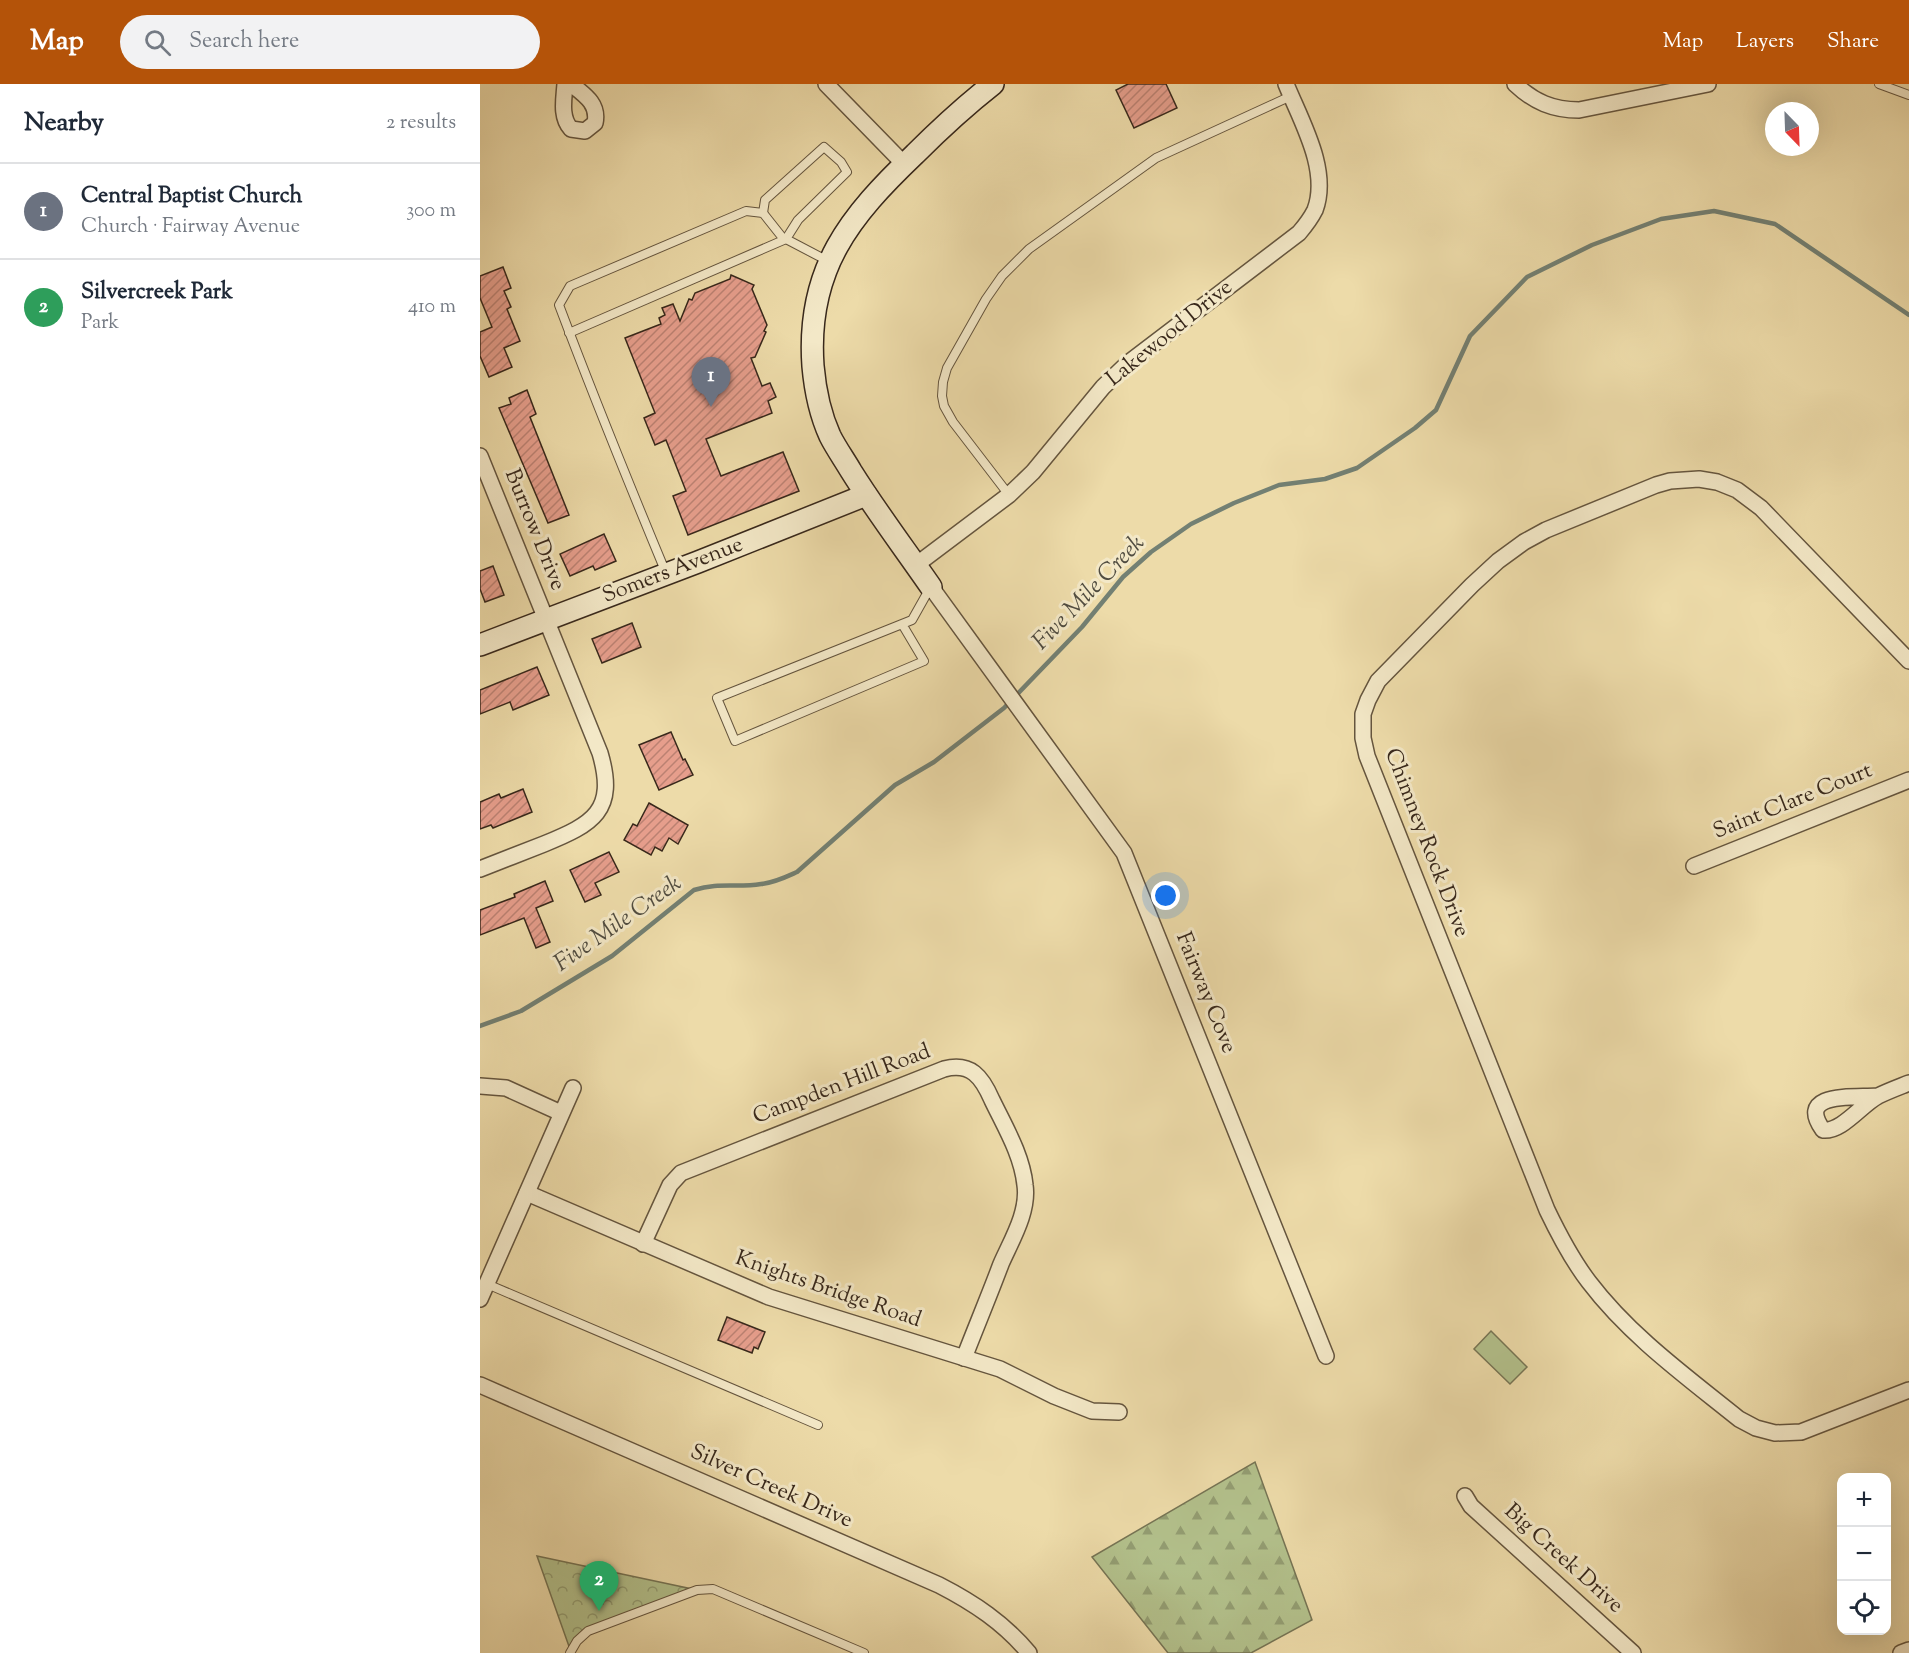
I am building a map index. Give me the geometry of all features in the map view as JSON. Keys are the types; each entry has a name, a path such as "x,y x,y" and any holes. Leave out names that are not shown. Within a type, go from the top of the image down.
{"street":[{"path":"565,84 566,123 571,129 585,130 595,123 595,109 591,100 571,84"},
{"path":"826,84 904,164"},
{"path":"931,587 866,495 831,437 818,396 812,349 813,333 820,291 830,261 843,234 860,210 959,111 993,84"},
{"path":"1515,84 1528,97 1547,106 1564,110 1579,110 1658,89 1708,84"},
{"name":"Lakewood Drive","path":"916,565 1009,495 1041,464 1103,387 1127,364 1299,233 1312,216 1320,191 1320,181 1316,160 1289,90"},
{"name":"Burrow Drive","path":"480,456 600,753 607,784 601,808 584,826 480,869"},
{"name":"Chimney Rock Drive","path":"1909,662 1749,497 1717,482 1684,479 1656,485 1546,530 1524,542 1498,561 1383,676 1368,700 1362,724 1367,756 1547,1210 1566,1249 1589,1282 1616,1313 1651,1346 1739,1419 1756,1428 1775,1433 1801,1432 1909,1390"},
{"name":"Somers Avenue","path":"480,645 866,495"},
{"name":"Fairway Cove","path":"931,587 1124,853 1326,1356"},
{"name":"Saint Clare Court","path":"1694,866 1909,780"},
{"name":"Campden Hill Road","path":"644,1244 670,1185 681,1173 944,1070 954,1067 966,1068 976,1074 987,1089 1021,1164 1026,1187 1022,1214 963,1358"},
{"path":"1877,1096 1909,1083"},
{"path":"480,1086 506,1088 561,1113"},
{"path":"480,1299 573,1088"},
{"name":"Knights Bridge Road","path":"527,1193 776,1300 1000,1370 1092,1411 1119,1412"},
{"name":"Silver Creek Drive","path":"480,1385 950,1590 981,1608 1006,1628 1029,1653"},
{"name":"Big Creek Drive","path":"1465,1496 1471,1506 1633,1653"},
{"path":"1900,1653 1909,1650"}],"lane":[{"path":"1879,84 1909,95"},
{"path":"1009,495 953,422 944,406 942,396 947,368 986,299 1002,276 1029,249 1156,158 1289,90"},
{"path":"569,333 786,239 798,220 847,172 841,162 824,147 765,200 763,213"},
{"path":"667,574 611,440 559,305 570,286 746,211 763,213 782,237 830,261"},
{"path":"902,624 924,662 735,741 717,698 902,624 912,620 931,587"},
{"path":"487,1284 818,1425"},
{"path":"570,1653 577,1641 588,1631 697,1590 713,1589 864,1653"}],"green space":[{"path":"1491,1331 1527,1367 1510,1384 1474,1349"},
{"path":"1255,1462 1312,1620 1251,1653 1168,1653 1092,1557"},
{"path":"537,1556 697,1590 588,1631 571,1652"}],"building":[{"path":"1128,84 1166,84 1177,108 1134,128 1116,90"},
{"path":"503,267 511,288 504,291 511,307 507,309 520,341 504,348 512,367 489,377 480,356 480,332 492,327 480,298 480,276"},
{"path":"731,275 754,285 752,289 767,325 755,357 751,358 762,386 770,383 776,397 768,401 772,413 706,439 721,476 783,452 799,491 688,535 673,496 686,491 666,440 655,445 644,418 655,413 625,338 661,324 659,318 665,315 662,308 673,304 680,321 689,299 692,300 695,293 730,279"},
{"path":"527,390 536,414 530,417 569,515 548,523 499,408 511,404 509,398"},
{"path":"604,534 616,561 595,570 593,566 570,576 560,554"},
{"path":"493,566 504,595 485,602 480,589 480,571"},
{"path":"632,623 641,647 602,663 592,639"},
{"path":"537,667 549,695 513,710 510,702 480,714 480,690"},
{"path":"671,732 683,760 685,759 693,775 659,790 639,745"},
{"path":"523,789 532,812 493,828 491,825 480,829 480,802 499,794 501,798"},
{"path":"649,803 688,825 678,844 669,838 662,851 655,847 651,855 624,840 633,824 637,826"},
{"path":"609,852 619,872 595,883 601,895 585,902 570,870"},
{"path":"545,881 553,901 536,908 550,942 536,948 524,918 480,935 480,910 515,897 514,894"},
{"path":"727,1317 765,1332 758,1349 754,1347 752,1353 718,1340"}],"waterway":[{"name":"Five Mile Creek","path":"480,1026 521,1011 612,956 694,890 712,886 766,883 780,880 797,872 895,785 934,762 1004,708 1082,627 1123,577 1151,552 1191,524 1234,503 1279,485 1325,479 1357,468 1415,428 1436,410 1470,336 1527,277 1592,245 1661,219 1714,211 1775,224 1909,315"}],"place":[{"name":"Central Baptist Church","path":"711,407"},
{"name":"Silvercreek Park","path":"599,1611"}]}
